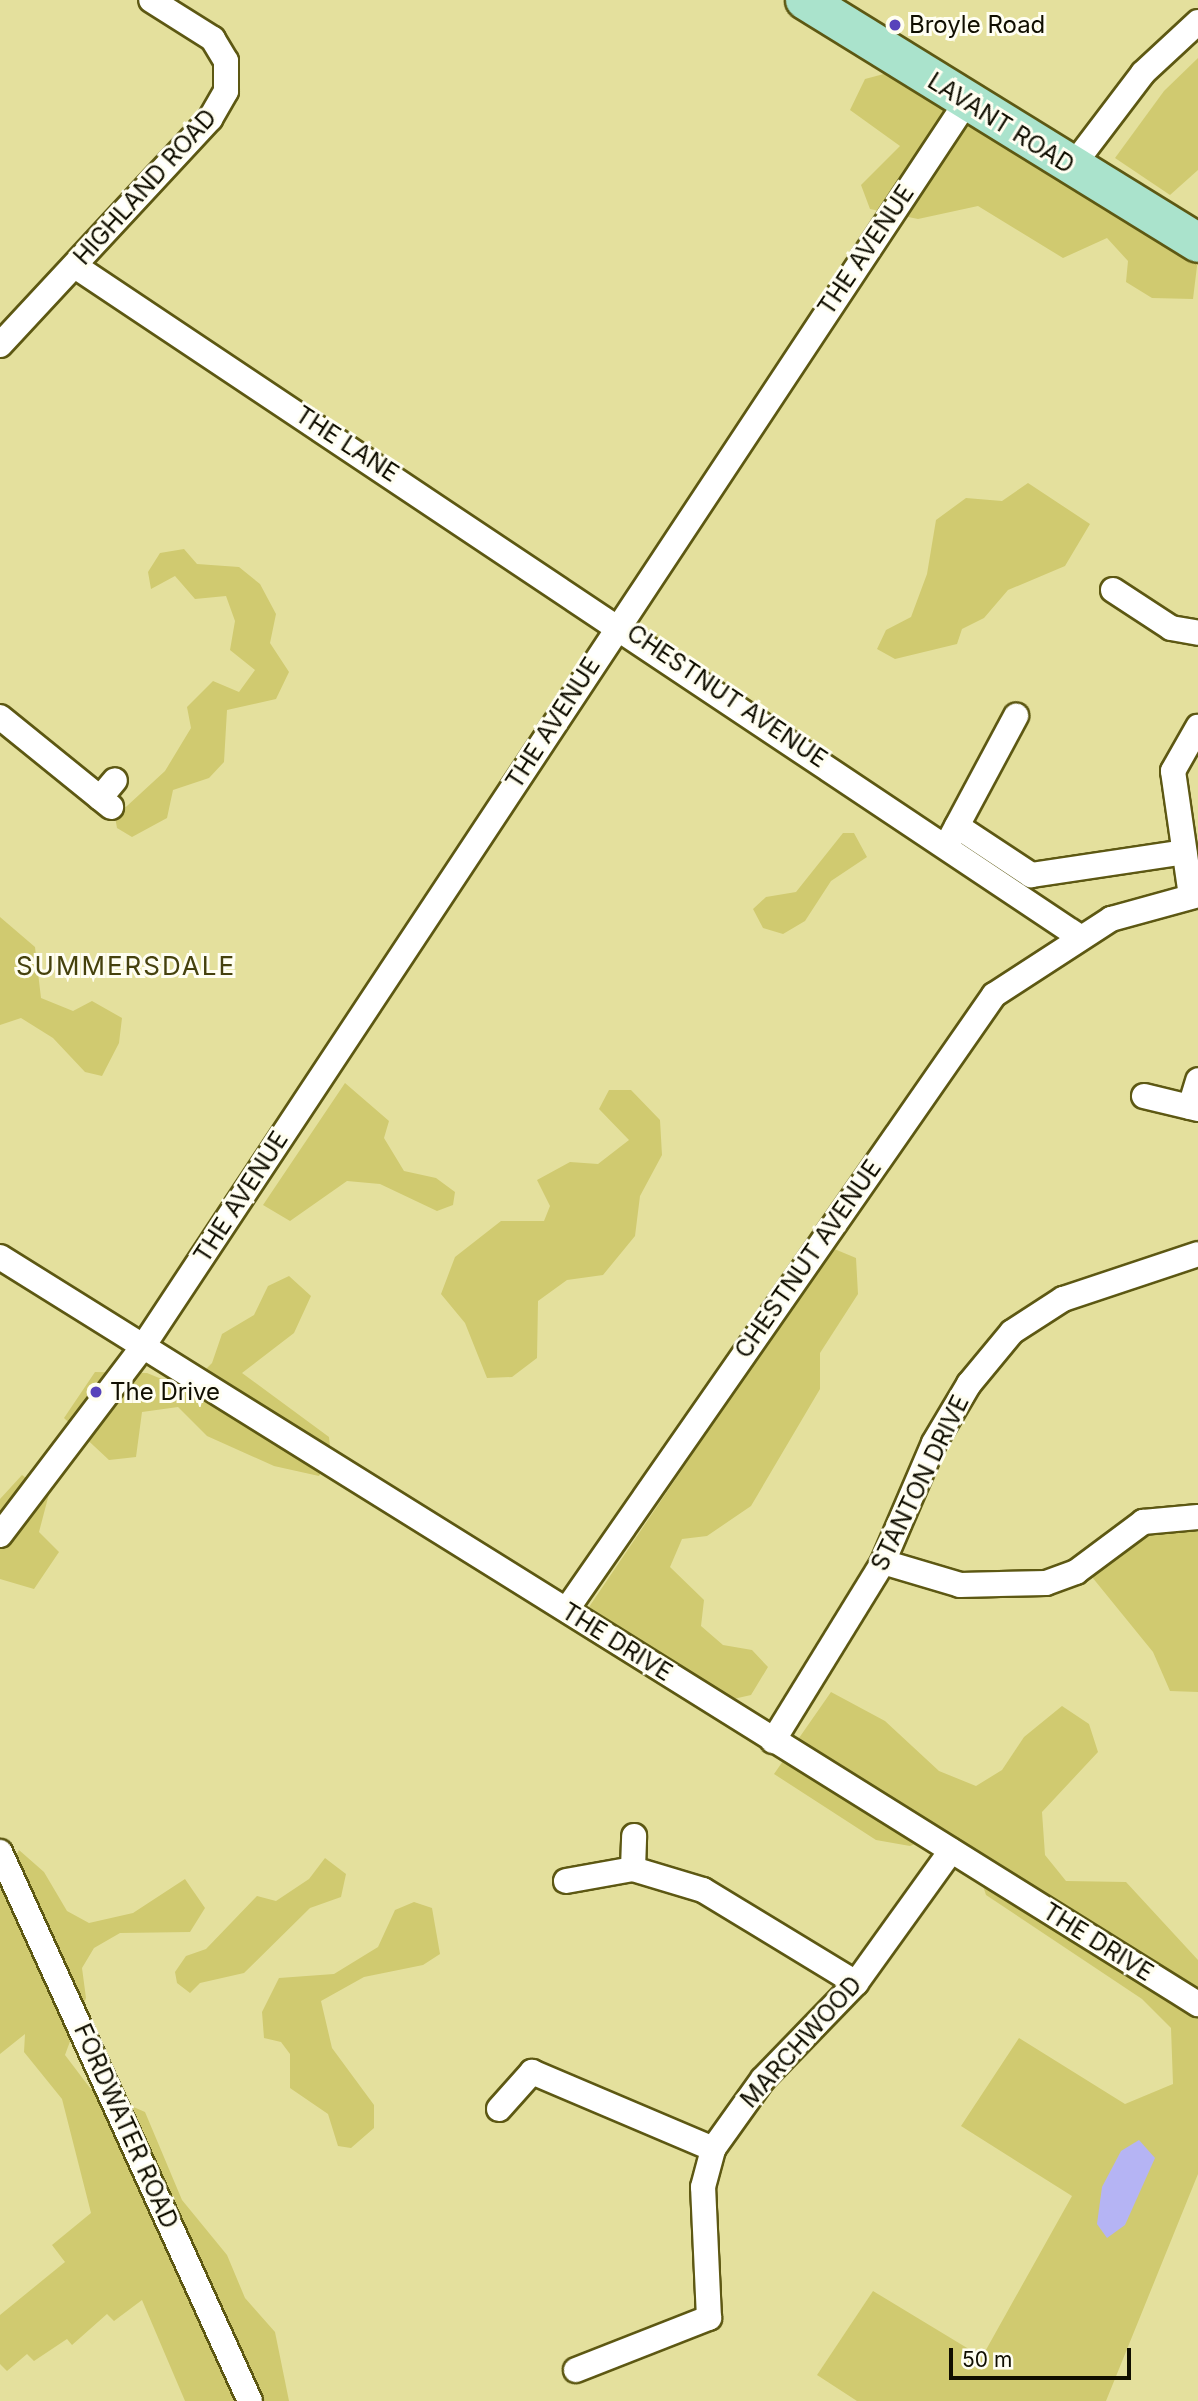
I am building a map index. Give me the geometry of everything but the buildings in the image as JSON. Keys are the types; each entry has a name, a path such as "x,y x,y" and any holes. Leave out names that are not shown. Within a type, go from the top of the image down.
{"main road":[{"name":"LAVANT ROAD","path":"805,0 1071,167 1198,243"}],"street":[{"name":"HIGHLAND ROAD","path":"0,345 210,119 226,91 226,61 212,39 150,0"},
{"path":"1071,167 1143,72 1198,22"},
{"name":"THE AVENUE","path":"0,1535 142,1348 619,623 967,101"},
{"name":"THE LANE","path":"75,266 619,623"},
{"path":"1112,590 1171,628 1198,633"},
{"name":"CHESTNUT AVENUE","path":"619,623 952,835 1078,936"},
{"path":"1016,716 952,835 1031,875 1184,852"},
{"path":"0,718 109,795"},
{"path":"1194,895 1184,852 1173,771 1198,727"},
{"name":"CHESTNUT AVENUE","path":"567,1609 994,995 1078,936 1194,895"},
{"path":"1144,1096 1194,1108 1198,1080"},
{"name":"STANTON DRIVE","path":"773,1741 883,1562 934,1443 969,1384 1012,1332 1063,1300 1198,1254"},
{"name":"THE DRIVE","path":"0,1257 1198,2004"},
{"path":"883,1562 960,1585 1046,1583 1076,1572 1143,1522 1198,1517"},
{"path":"633,1868 634,1836"},
{"name":"MARCHWOOD","path":"576,2370 709,2318 703,2187 713,2149 763,2079 856,1983 951,1851"},
{"name":"FORDWATER ROAD","path":"0,1852 250,2401"},
{"path":"566,1881 633,1868 703,1890 856,1983"},
{"path":"499,2109 533,2072 713,2149"}],"shaded area":[{"path":"1198,58 1198,170 1170,195 1115,158 1164,91"},
{"path":"895,71 1198,258 1193,299 1152,298 1126,282 1128,261 1107,238 1063,258 978,206 918,219 870,209 861,185 900,146 850,110 865,79"},
{"path":"1028,483 1090,524 1065,566 1008,590 984,618 962,629 957,644 895,659 877,649 886,630 911,617 927,574 936,520 966,498 1002,501"},
{"path":"184,549 197,564 239,567 260,584 276,614 270,643 289,672 276,699 227,710 224,762 209,778 173,790 167,818 132,837 117,828 115,817 165,771 191,728 187,707 213,681 239,692 255,670 230,650 235,621 226,596 195,599 175,576 151,589 148,572 160,553"},
{"path":"843,833 854,833 867,857 831,881 805,921 783,934 763,928 753,909 766,897 796,892"},
{"path":"0,917 35,947 41,998 73,1011 92,1001 122,1018 119,1043 102,1076 85,1072 53,1038 21,1018 0,1025"},
{"path":"345,1083 389,1121 384,1138 404,1171 436,1178 455,1192 453,1205 437,1211 380,1184 347,1181 290,1221 263,1205"},
{"path":"609,1090 631,1090 660,1120 662,1155 640,1196 635,1236 603,1275 567,1280 538,1301 537,1358 512,1377 487,1378 465,1323 441,1294 455,1257 501,1221 544,1221 550,1206 537,1180 570,1162 598,1164 629,1140 599,1109"},
{"path":"832,1248 856,1258 858,1294 820,1353 820,1389 751,1506 707,1536 682,1539 670,1567 704,1600 701,1626 723,1645 752,1650 768,1667 751,1695 729,1700 589,1607"},
{"path":"289,1276 311,1296 294,1333 242,1373 329,1437 331,1455 319,1476 274,1466 207,1436 178,1407 142,1412 136,1457 109,1460 64,1418 95,1372 147,1373 186,1389 212,1363 222,1334 254,1315 268,1286"},
{"path":"22,1475 49,1494 39,1532 59,1552 34,1589 0,1579 0,1499"},
{"path":"1174,1528 1198,1532 1198,1692 1170,1691 1153,1652 1092,1577 1147,1532"},
{"path":"831,1692 885,1721 939,1771 976,1786 1002,1770 1024,1737 1062,1706 1089,1724 1098,1752 1042,1812 1045,1855 1066,1881 1126,1882 1198,1960 1198,2174 1106,2401 857,2401 817,2375 873,2291 982,2357 1072,2196 961,2126 1019,2038 1125,2104 1173,2084 1171,2028 1142,1999 986,1895 971,1849 943,1833 910,1846 876,1840 774,1774"},
{"path":"19,1850 44,1872 67,1911 89,1923 133,1913 185,1879 205,1908 190,1932 120,1933 94,1948 82,1968 86,1998 65,2055 90,2088 145,2112 182,2200 227,2255 245,2298 275,2332 289,2401 185,2401 142,2300 114,2321 107,2314 72,2345 67,2339 34,2361 27,2354 7,2371 0,2364 0,2315 65,2262 52,2245 91,2213 62,2099 24,2052 25,2034 0,2054 0,1885"},
{"path":"325,1858 346,1874 341,1897 310,1908 244,1973 200,1983 190,1993 177,1983 175,1972 186,1956 206,1949 257,1896 276,1901 309,1879"},
{"path":"414,1902 432,1908 440,1954 423,1965 364,1977 321,2001 332,2048 374,2105 374,2128 351,2148 338,2146 328,2114 290,2088 290,2054 281,2042 264,2038 262,2012 279,1978 334,1974 378,1947 395,1910"}],"water":[{"path":"1139,2140 1155,2158 1125,2225 1107,2238 1097,2224 1102,2187 1121,2151"}],"place":[{"name":"Broyle Road","path":"895,25"},
{"name":"The Drive","path":"96,1392"}],"district":[{"name":"SUMMERSDALE","path":"126,966"}]}
